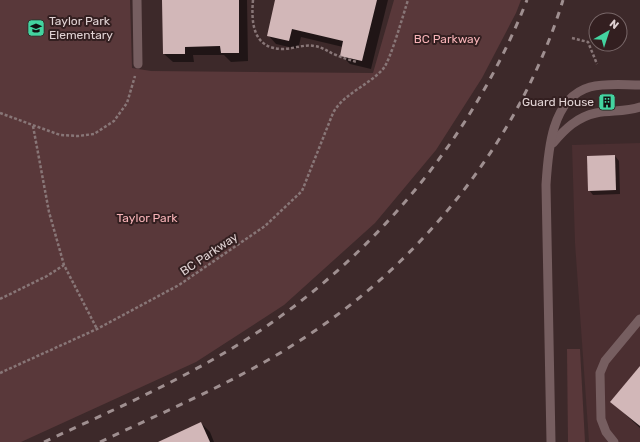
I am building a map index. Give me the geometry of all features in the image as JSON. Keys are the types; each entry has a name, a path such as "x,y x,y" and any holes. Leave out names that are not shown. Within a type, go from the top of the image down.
{"lane":[{"path":"137,0 138,64"},
{"path":"551,442 546,185 556,125 563,108 576,94 597,86 640,85"},
{"path":"552,144 563,131 584,116 640,107"},
{"path":"614,442 606,432 601,419 600,373 605,361 640,319"}],"path":[{"path":"253,0 252,16 254,32 268,46 283,49 312,45 327,49 335,55 357,62"},
{"name":"BC Parkway","path":"0,373 97,329 179,285 265,226 302,191 333,113 339,103 373,79 385,68 408,0"},
{"path":"572,38 588,42 598,64"},
{"path":"0,113 60,135 78,136 94,134 114,121 127,104 138,64"},
{"path":"33,126 48,212 64,265 79,291 97,329"},
{"path":"0,299 47,276 64,265"}],"shaded area":[{"path":"640,143 640,442 589,442 575,243 572,145"}],"green space":[{"name":"Taylor Park","path":"0,0 130,0 132,68 151,71 373,73 394,0 521,0 516,13 482,78 436,150 375,223 284,305 196,362 21,442 0,442"},
{"path":"567,349 580,349 585,442 568,442"}],"building":[{"path":"162,0 239,0 239,53 221,53 220,46 185,47 185,54 163,54"},
{"path":"275,0 377,0 362,61 340,56 343,41 292,29 289,41 267,36"},
{"path":"615,155 616,190 588,191 587,156"},
{"path":"640,366 640,426 610,402"},
{"path":"201,422 210,442 158,442"}],"railway":[{"path":"44,442 145,395 220,356 290,309 334,274 375,235 412,193 447,148 477,101 504,52 527,0"},
{"path":"100,442 236,378 288,348 313,332 355,301 395,266 432,228 466,187 496,143 523,97 545,50 563,0"}],"place":[{"name":"Taylor Park Elementary","path":"36,28"},
{"name":"Guard House","path":"607,102"}]}
